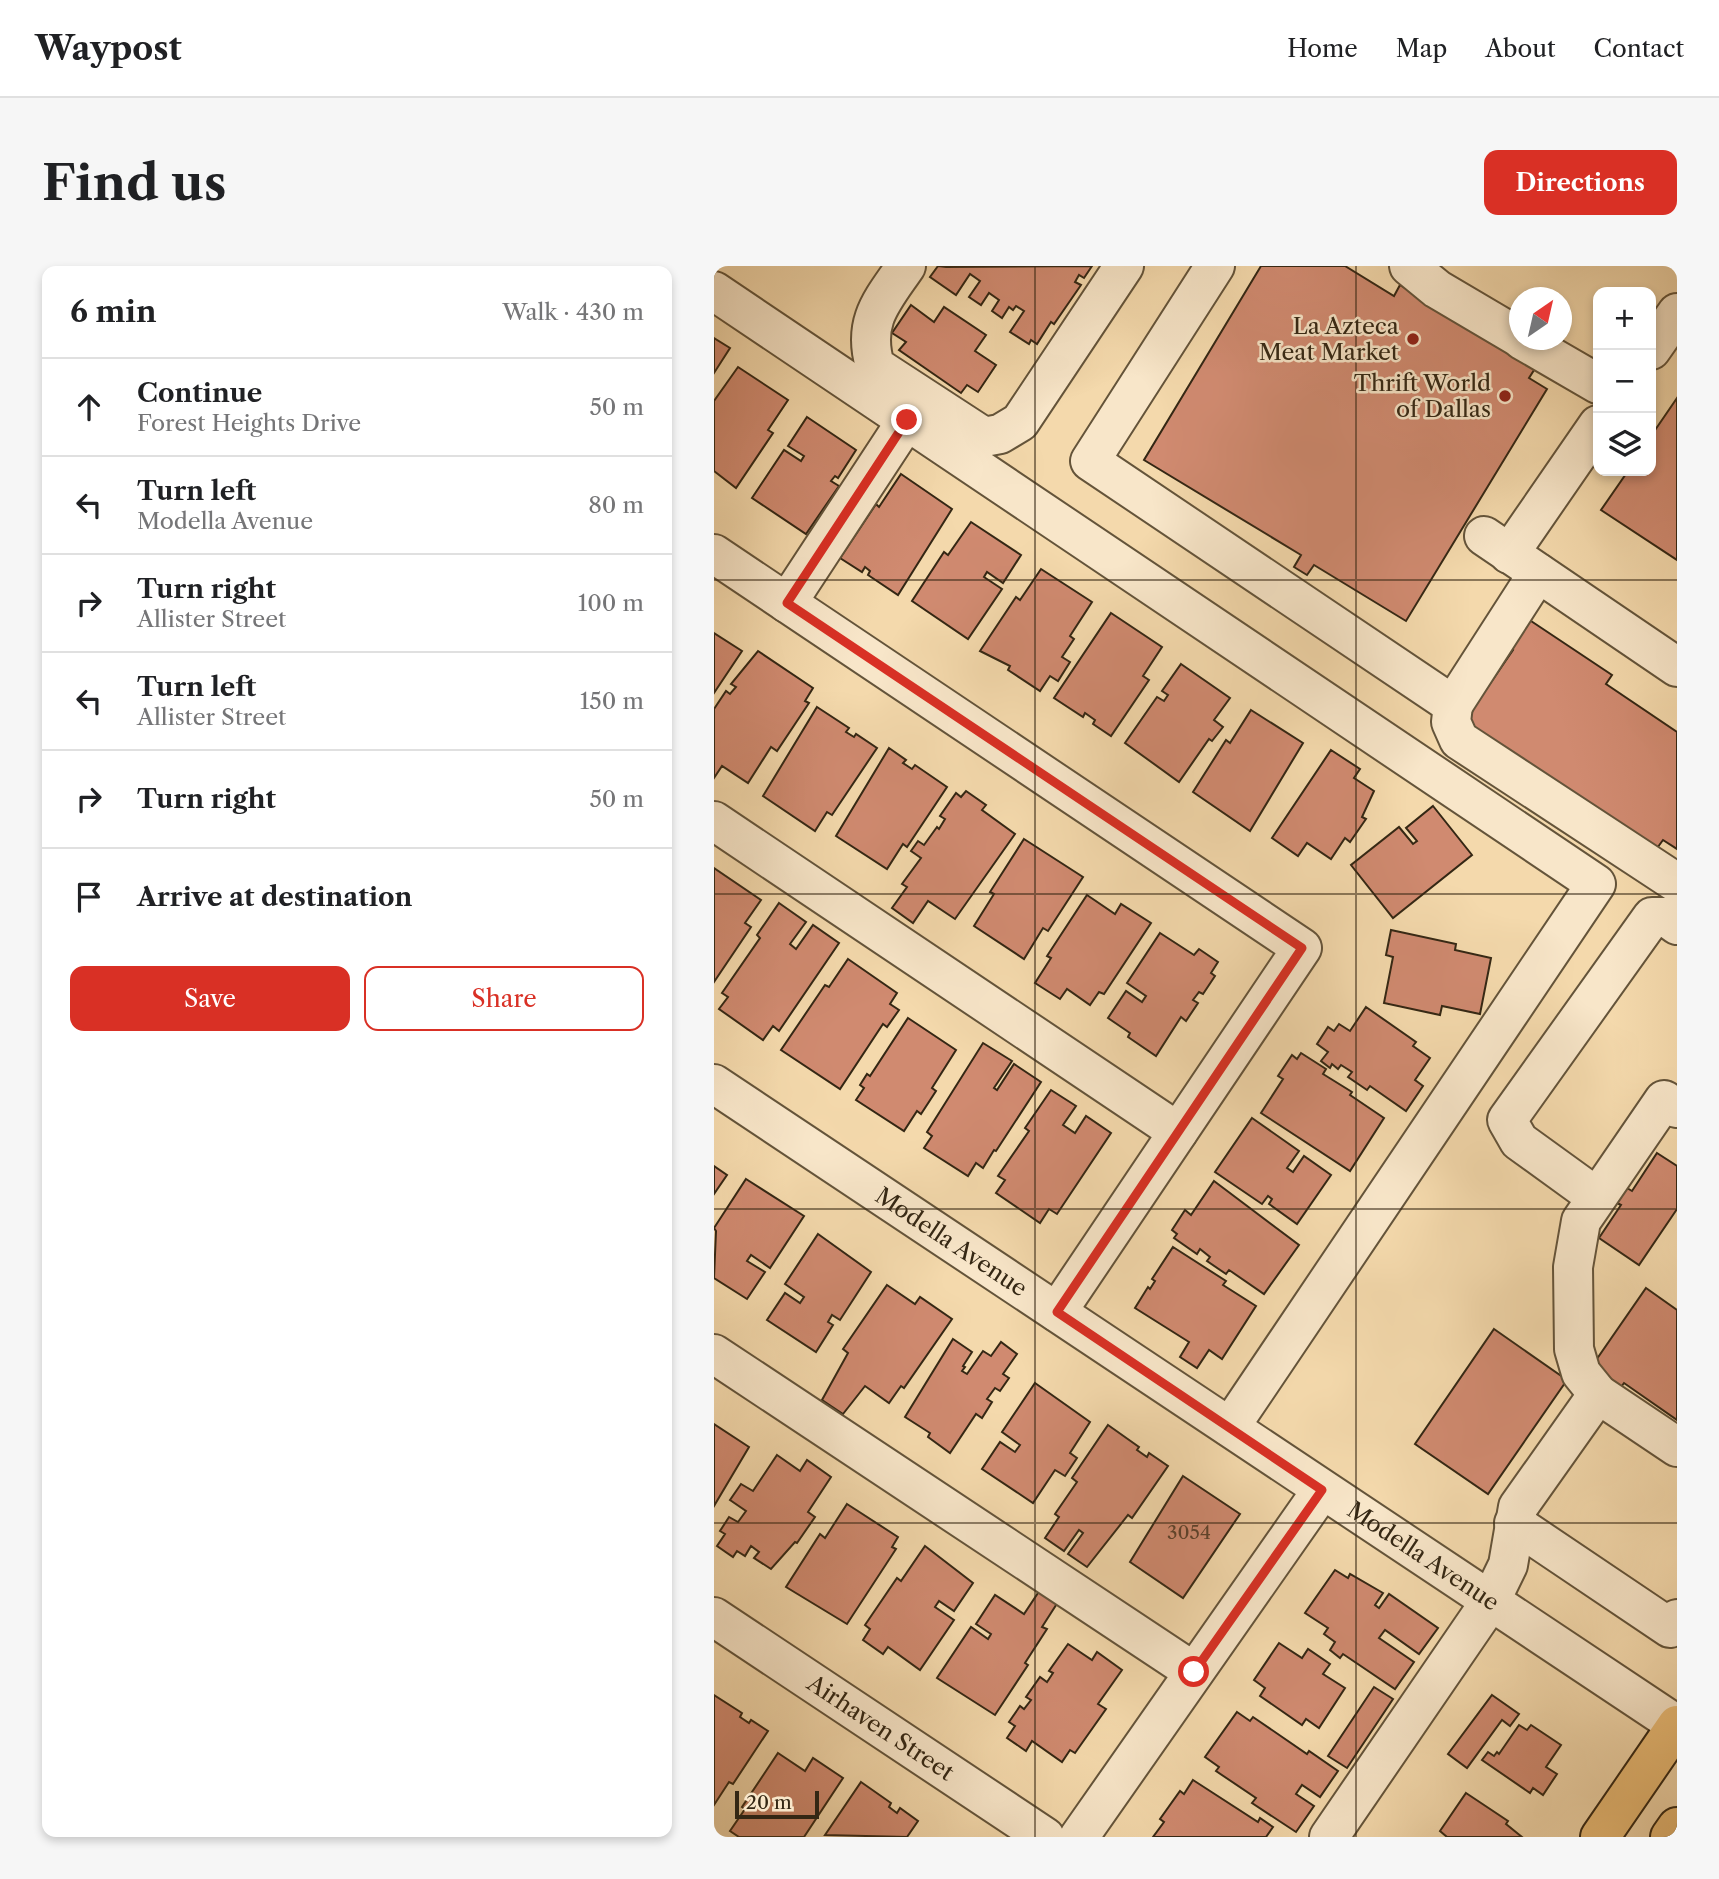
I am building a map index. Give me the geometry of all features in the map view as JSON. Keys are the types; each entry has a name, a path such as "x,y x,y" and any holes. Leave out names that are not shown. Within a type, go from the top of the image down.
{"main road":[{"path":"1600,1837 1677,1725"},
{"path":"1670,1837 1677,1827"}],"street":[{"path":"906,266 873,315 870,347 875,366 985,437 1000,434 1020,422 1124,266"},
{"path":"1215,266 1090,461 1453,705"},
{"path":"1409,266 1437,289 1509,332"},
{"path":"714,291 1595,884 1230,1427"},
{"path":"1656,343 1677,313"},
{"path":"1540,350 1593,381"},
{"path":"787,603 907,420"},
{"path":"1593,432 1510,554 1453,705 1451,722 1459,740 1677,883"},
{"path":"714,554 1302,948 1057,1312"},
{"path":"1510,554 1677,667"},
{"path":"714,821 1178,1132"},
{"path":"1595,1196 1519,1141 1507,1120 1652,917 1666,917 1677,925"},
{"name":"Modella Avenue","path":"714,1084 1677,1725"},
{"path":"1673,1097 1595,1196 1580,1220 1573,1267 1574,1349 1581,1373 1598,1394 1677,1447"},
{"path":"714,1354 1194,1672"},
{"path":"1329,1837 1490,1602 1508,1565 1518,1507 1598,1394"},
{"path":"1079,1837 1322,1490"},
{"path":"1514,1523 1670,1628 1677,1619"},
{"name":"Airhaven Street","path":"714,1617 1045,1837"}],"building":[{"path":"938,266 1092,266 1084,278 1079,275 1075,282 1081,285 1054,324 1051,322 1037,344 1031,340 1029,344 1010,332 1024,311 1016,306 1013,310 1009,307 1002,318 992,311 999,300 989,293 981,305 969,297 980,281 970,274 956,295 930,277"},
{"path":"1261,266 1345,266 1394,296 1400,285 1536,367 1529,378 1547,389 1406,621 1314,565 1307,575 1294,567 1301,555 1144,460"},
{"path":"911,305 934,322 944,307 986,335 975,351 996,365 978,392 967,385 961,393 899,350 906,342 892,333"},
{"path":"714,338 730,348 714,373"},
{"path":"738,367 788,400 768,430 773,433 736,488 714,471 714,401"},
{"path":"1677,398 1677,560 1601,510 1625,476 1656,476 1656,429"},
{"path":"807,417 856,450 838,478 835,476 831,481 839,486 806,534 752,498 784,450 801,461 804,456 788,446"},
{"path":"901,474 952,509 898,595 868,575 870,571 865,567 862,572 840,558 876,504 879,507"},
{"path":"971,522 1021,555 1003,583 987,572 984,577 1002,589 968,639 912,601 944,552 948,555"},
{"path":"1041,569 1092,602 1070,636 1074,639 1062,657 1070,662 1058,681 1050,676 1040,691 1008,670 1010,666 980,651 1016,597 1020,600"},
{"path":"1111,613 1162,647 1143,676 1149,680 1111,736 1093,724 1095,720 1085,713 1083,717 1054,698"},
{"path":"1528,619 1612,675 1606,684 1677,732 1677,849 1663,840 1655,851 1463,723 1513,650 1509,647"},
{"path":"714,633 742,651 714,693"},
{"path":"758,651 813,688 805,701 809,703 777,751 771,747 748,783 722,766 714,778 714,709 726,691 730,694 736,687 731,684"},
{"path":"1181,664 1230,698 1214,720 1223,727 1212,741 1209,739 1179,782 1125,743 1157,697 1164,701 1168,695 1162,691"},
{"path":"817,707 849,728 846,732 854,737 856,734 877,748 832,815 827,812 815,831 763,796"},
{"path":"1251,710 1303,743 1250,831 1193,792 1226,740 1230,743"},
{"path":"889,748 906,760 903,763 912,769 915,765 947,787 907,847 903,844 887,869 836,836"},
{"path":"1331,750 1360,769 1354,778 1374,791 1362,817 1366,819 1350,842 1345,838 1331,859 1307,843 1298,856 1272,838"},
{"path":"966,791 986,805 982,810 1015,834 955,919 928,901 913,923 892,908 907,887 902,884 921,858 911,851 918,841 924,845 937,827 939,829 945,819 940,816 956,793 961,797"},
{"path":"1433,806 1472,855 1393,918 1351,865 1399,827 1413,844 1417,841 1406,828"},
{"path":"1024,839 1083,877 1048,931 1043,928 1024,959 974,926 994,894 990,892"},
{"path":"714,868 761,900 745,923 751,927 714,982"},
{"path":"1087,895 1115,914 1121,904 1151,923 1104,994 1099,992 1090,1005 1067,989 1060,999 1035,983 1051,958 1047,956"},
{"path":"779,903 806,922 790,944 796,949 813,925 839,943 779,1031 773,1026 763,1040 719,1009 728,997 722,993 760,938 757,935"},
{"path":"1391,930 1456,944 1455,950 1491,958 1480,1014 1442,1006 1440,1015 1384,1003 1393,957 1386,955"},
{"path":"1160,933 1194,955 1199,949 1218,962 1211,973 1215,976 1203,994 1199,992 1193,1000 1198,1003 1186,1021 1181,1017 1156,1056 1128,1037 1130,1033 1108,1018 1126,991 1142,1002 1146,996 1127,983"},
{"path":"848,959 897,993 890,1004 899,1010 887,1027 883,1024 840,1089 781,1050 825,985 829,987"},
{"path":"1366,1007 1416,1042 1413,1046 1430,1058 1415,1080 1423,1086 1406,1111 1370,1086 1367,1090 1348,1077 1352,1072 1341,1065 1338,1069 1332,1064 1330,1068 1321,1061 1328,1052 1317,1044 1328,1027 1334,1031 1339,1024 1350,1031"},
{"path":"908,1018 956,1050 932,1088 936,1091 921,1114 917,1111 904,1131 856,1100 864,1088 860,1085 867,1074 870,1076"},
{"path":"983,1043 1012,1061 994,1088 997,1090 1014,1064 1041,1082 983,1168 976,1163 968,1176 924,1148 932,1136 927,1132"},
{"path":"1301,1053 1326,1069 1323,1074 1352,1092 1350,1095 1384,1118 1350,1171 1261,1113 1283,1079 1278,1076 1292,1055 1297,1059"},
{"path":"1051,1090 1076,1106 1063,1125 1075,1133 1086,1116 1111,1133 1057,1214 1049,1209 1040,1223 996,1193 1005,1180 998,1176 1029,1131 1025,1128"},
{"path":"1252,1118 1299,1151 1287,1168 1293,1172 1304,1156 1331,1175 1297,1224 1269,1204 1272,1199 1268,1196 1262,1204 1215,1172"},
{"path":"1657,1153 1677,1166 1677,1209 1639,1265 1599,1238 1621,1205 1617,1203 1627,1188 1632,1191"},
{"path":"714,1166 727,1175 714,1194"},
{"path":"746,1179 804,1216 770,1268 751,1255 747,1261 765,1272 747,1299 714,1278 714,1228"},
{"path":"1214,1181 1299,1245 1264,1294 1229,1270 1226,1274 1207,1261 1210,1257 1200,1249 1197,1254 1174,1238 1177,1234 1172,1230 1185,1210 1191,1215"},
{"path":"818,1234 871,1272 840,1320 832,1315 828,1322 833,1325 816,1352 767,1320 785,1293 800,1303 804,1297 785,1284"},
{"path":"1173,1247 1226,1281 1223,1285 1256,1306 1222,1359 1209,1350 1197,1368 1180,1357 1189,1342 1135,1308 1155,1281 1152,1279"},
{"path":"887,1285 915,1304 920,1297 952,1319 904,1388 901,1386 889,1403 865,1386 843,1414 822,1400 848,1353 843,1349"},
{"path":"1646,1288 1677,1310 1677,1420 1624,1383 1621,1387 1592,1366"},
{"path":"1494,1329 1567,1380 1488,1494 1415,1444"},
{"path":"953,1339 972,1352 963,1366 965,1367 962,1371 967,1374 983,1351 991,1356 1001,1342 1017,1354 1003,1374 1009,1378 1000,1391 995,1388 987,1399 992,1402 982,1418 976,1414 950,1453 928,1437 930,1433 905,1417"},
{"path":"1035,1383 1090,1422 1070,1453 1077,1458 1065,1476 1055,1470 1033,1503 982,1469 1000,1442 1015,1452 1020,1445 1002,1432"},
{"path":"714,1424 749,1447 714,1506"},
{"path":"1108,1425 1139,1447 1137,1450 1147,1457 1149,1453 1168,1466 1132,1518 1128,1515 1087,1567 1068,1554 1083,1533 1079,1530 1064,1551 1045,1538 1059,1517 1055,1514 1077,1482 1072,1478"},
{"path":"777,1455 800,1471 807,1460 831,1477 808,1512 815,1517 797,1543 795,1542 771,1569 754,1558 759,1552 751,1546 745,1556 737,1551 733,1557 717,1546 725,1534 720,1531 729,1517 738,1522 746,1511 730,1500 741,1484 753,1491"},
{"path":"1183,1476 1240,1514 1183,1598 1130,1562"},
{"path":"847,1504 898,1537 892,1547 896,1549 847,1624 786,1587 820,1534 825,1538"},
{"path":"925,1546 973,1583 954,1611 939,1601 935,1607 954,1620 920,1670 888,1647 883,1654 863,1640 870,1629 865,1625 897,1578 901,1581"},
{"path":"1335,1570 1348,1578 1350,1574 1383,1593 1375,1605 1379,1608 1389,1594 1438,1628 1419,1654 1385,1630 1379,1638 1414,1662 1395,1689 1343,1654 1340,1658 1330,1650 1335,1642 1324,1634 1328,1628 1305,1613"},
{"path":"1040,1590 1058,1602 1042,1627 1047,1629 1025,1663 1028,1665 995,1715 937,1678 971,1627 988,1639 991,1634 976,1624 995,1595 1024,1614"},
{"path":"1279,1643 1302,1658 1308,1649 1330,1664 1323,1674 1345,1688 1319,1728 1306,1719 1302,1725 1260,1696 1265,1688 1254,1680"},
{"path":"1068,1644 1092,1660 1097,1652 1122,1670 1098,1704 1106,1709 1075,1753 1070,1750 1062,1762 1032,1741 1026,1751 1007,1738 1015,1726 1009,1722 1020,1706 1024,1709 1031,1700 1026,1697 1040,1677 1047,1682 1053,1673 1049,1671"},
{"path":"1374,1687 1393,1699 1347,1768 1328,1756"},
{"path":"714,1695 742,1713 740,1717 749,1723 751,1720 768,1731 733,1784 729,1782 714,1805"},
{"path":"1492,1695 1519,1714 1510,1726 1502,1720 1467,1768 1448,1754"},
{"path":"1237,1712 1250,1721 1253,1717 1307,1754 1309,1751 1338,1771 1320,1797 1302,1785 1296,1794 1314,1806 1296,1832 1252,1803 1256,1798 1216,1771 1219,1767 1205,1757"},
{"path":"1519,1725 1527,1730 1531,1725 1561,1745 1546,1767 1557,1774 1543,1795 1533,1788 1530,1793 1482,1760 1488,1752 1494,1756 1497,1752 1499,1754"},
{"path":"778,1753 805,1771 813,1758 843,1778 804,1837 739,1837 730,1831 745,1809 742,1807"},
{"path":"1193,1780 1258,1822 1260,1818 1273,1827 1266,1837 1153,1837 1164,1822 1160,1819 1180,1791 1184,1794"},
{"path":"861,1782 891,1803 889,1807 897,1813 900,1808 918,1821 907,1837 825,1835"},
{"path":"1466,1793 1508,1821 1506,1824 1522,1837 1447,1837 1440,1831"}],"place":[{"name":"La Azteca Meat Market","path":"1413,339"},
{"name":"Thrift World of Dallas","path":"1505,396"}],"route":[{"path":"907,420 787,603 1302,948 1057,1312 1322,1490 1194,1672"}]}
